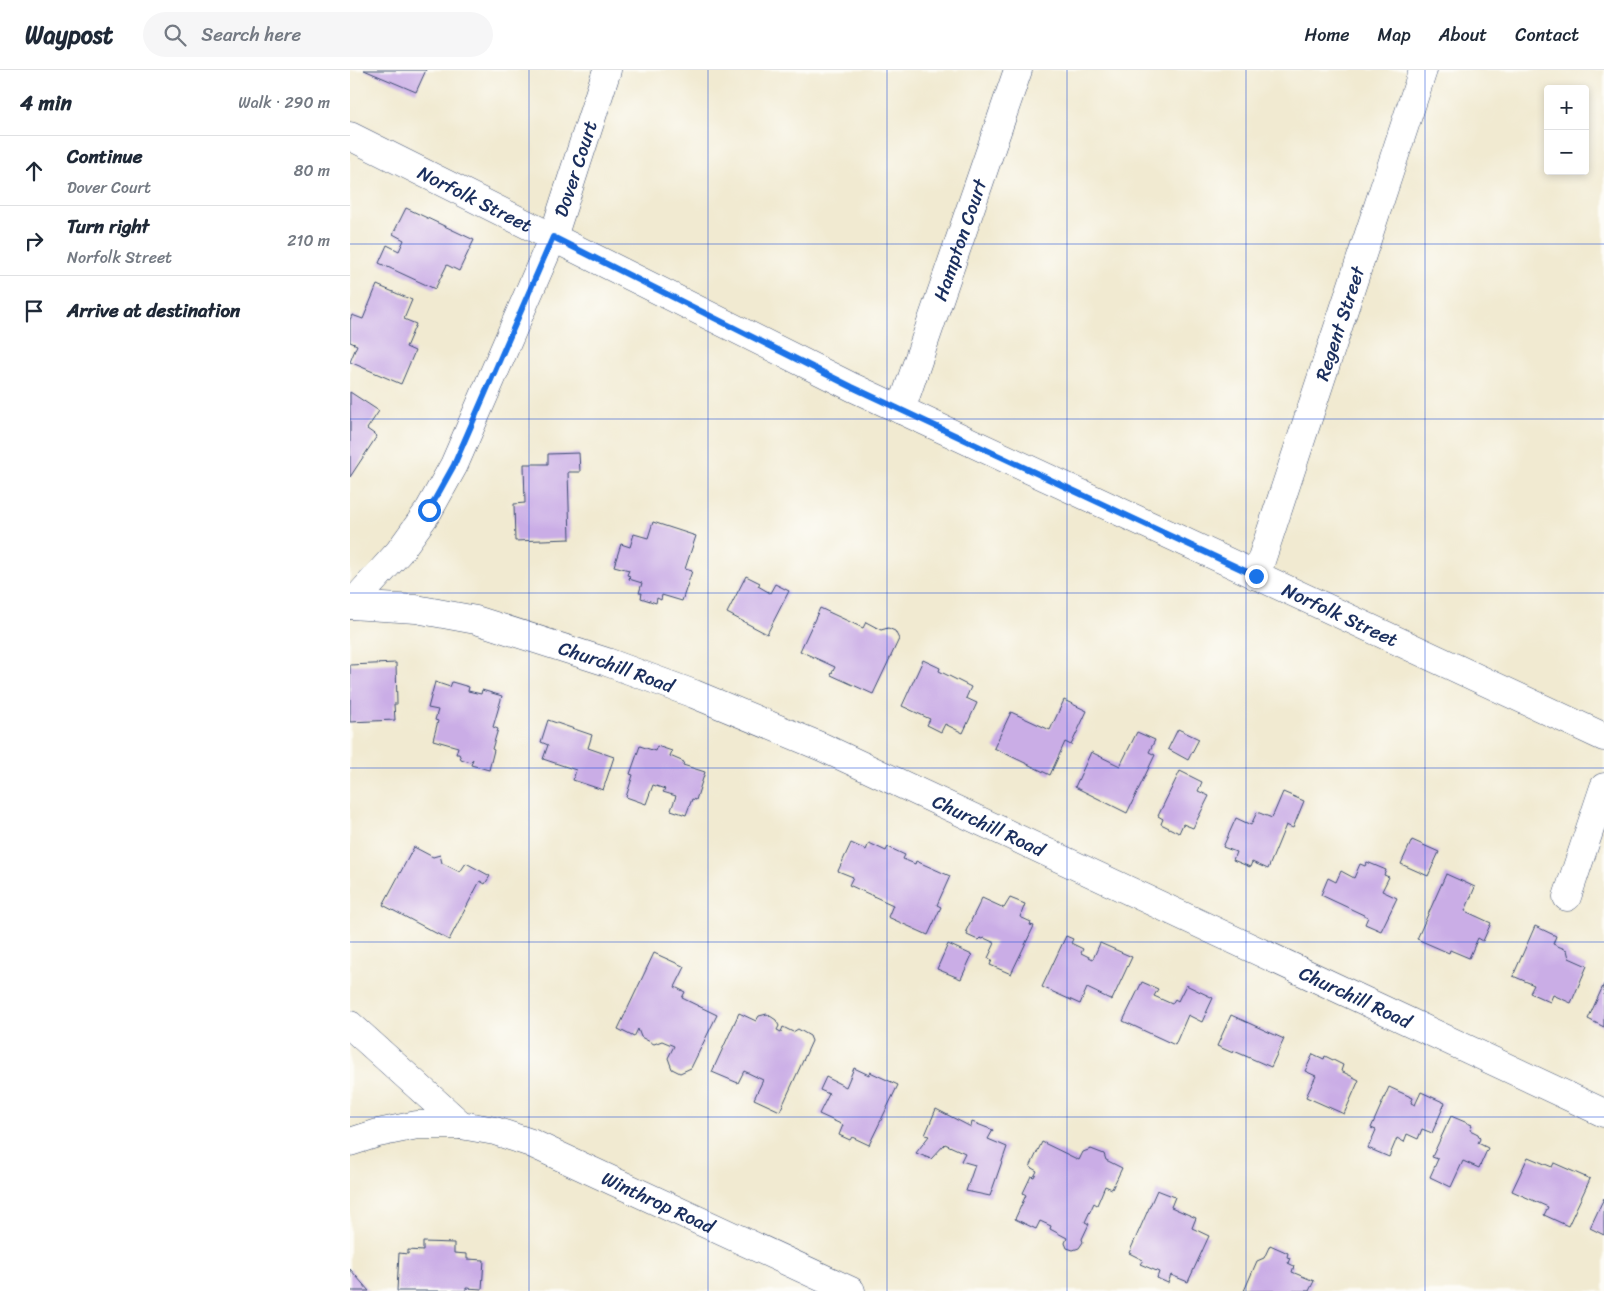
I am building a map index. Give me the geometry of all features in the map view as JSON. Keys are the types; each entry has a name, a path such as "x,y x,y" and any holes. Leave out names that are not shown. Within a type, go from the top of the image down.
{"street":[{"name":"Dover Court","path":"351,605 399,552 429,510 454,465 553,237 607,70"},
{"name":"Hampton Court","path":"900,410 1018,70"},
{"name":"Regent Street","path":"1256,576 1423,70"},
{"name":"Norfolk Street","path":"350,136 900,410 1604,737"},
{"name":"Churchill Road","path":"351,605 416,609 476,620 607,662 694,694 822,747 1604,1113"},
{"path":"1566,897 1604,787"},
{"path":"350,1025 461,1125"},
{"name":"Winthrop Road","path":"350,1142 378,1132 417,1125 461,1125 495,1131 531,1143 851,1291"}],"building":[{"path":"364,70 426,70 416,92"},
{"path":"406,208 474,240 459,271 447,265 435,289 379,263 387,245 399,251 404,240 393,234"},
{"path":"377,285 412,300 404,319 416,324 406,347 415,351 401,384 350,362 357,345 350,342 350,320 352,315 363,319"},
{"path":"350,392 379,411 367,429 377,436 350,477"},
{"path":"579,453 580,472 568,472 570,539 515,541 514,504 525,503 524,464 548,464 548,454"},
{"path":"653,522 696,536 685,569 692,571 682,601 662,595 661,600 657,598 656,603 641,598 642,593 639,593 642,583 629,579 630,576 627,575 629,570 614,566 621,544 630,547 634,534 648,538"},
{"path":"746,576 760,583 758,586 770,593 775,584 789,591 767,634 727,613"},
{"path":"820,608 863,628 866,622 881,630 888,628 895,631 899,639 873,694 831,675 835,667 800,651"},
{"path":"923,660 940,668 939,671 971,687 966,698 977,703 963,733 945,724 941,732 927,725 930,719 902,706"},
{"path":"396,663 397,704 394,704 395,720 350,722 350,665"},
{"path":"435,682 450,687 452,682 469,687 468,691 481,694 482,690 502,696 493,727 498,729 492,749 494,750 489,770 471,765 473,759 470,762 461,759 459,754 456,754 458,747 433,740 438,721 435,720 438,710 428,708"},
{"path":"1064,700 1087,711 1071,745 1065,742 1050,775 994,748 1011,712 1050,730"},
{"path":"548,720 592,735 588,748 614,757 603,790 573,780 576,770 543,759 548,745 541,742"},
{"path":"1178,729 1199,739 1188,760 1168,749"},
{"path":"1137,732 1155,740 1149,752 1155,755 1127,813 1075,787 1091,752 1120,766"},
{"path":"640,746 655,751 657,746 672,751 670,756 684,762 683,765 705,772 696,800 692,799 686,815 671,810 676,796 663,792 665,789 653,785 646,804 626,797 633,775 630,774"},
{"path":"1180,771 1202,782 1198,791 1209,796 1193,828 1183,824 1179,833 1161,824 1163,819 1158,816"},
{"path":"1283,792 1304,801 1293,828 1286,825 1268,869 1252,862 1250,867 1233,860 1236,852 1223,847 1236,818 1251,825 1257,812 1272,818"},
{"path":"1412,840 1439,852 1428,876 1401,864"},
{"path":"851,843 866,850 869,843 886,851 888,847 905,855 903,859 915,864 916,861 950,876 937,905 941,907 928,935 888,917 893,905 849,885 853,877 838,871"},
{"path":"414,847 433,857 440,855 442,863 460,872 466,863 490,876 485,884 480,881 449,940 383,905"},
{"path":"1367,862 1386,870 1384,875 1389,877 1382,891 1397,898 1381,931 1365,924 1368,917 1321,895 1328,878 1336,882 1341,871 1354,878 1360,864 1365,866"},
{"path":"1446,874 1475,887 1465,911 1491,923 1483,941 1478,938 1469,958 1450,950 1449,953 1417,939"},
{"path":"982,898 1004,908 1010,898 1025,904 1020,917 1031,922 1030,925 1034,926 1011,974 990,965 992,960 988,958 995,943 984,938 978,940 967,935 968,932 966,931"},
{"path":"1535,926 1556,936 1553,944 1567,950 1569,958 1587,966 1571,1003 1553,995 1550,1002 1530,993 1534,985 1513,976"},
{"path":"1066,936 1073,939 1071,943 1083,949 1081,953 1093,959 1100,943 1132,957 1112,1000 1087,988 1080,1004 1042,987"},
{"path":"948,944 972,955 961,979 937,969"},
{"path":"654,953 685,967 675,987 685,992 682,998 717,1015 691,1068 680,1073 672,1069 668,1058 674,1046 662,1041 654,1044 641,1037 638,1029 634,1037 618,1029"},
{"path":"1142,982 1158,989 1154,996 1172,1004 1175,999 1178,1001 1186,985 1213,998 1202,1022 1188,1015 1175,1045 1123,1021"},
{"path":"1604,984 1604,1027 1588,1019"},
{"path":"739,1013 756,1021 759,1016 767,1014 776,1020 779,1026 777,1030 781,1032 783,1027 793,1032 798,1029 810,1036 812,1041 780,1111 754,1099 763,1080 744,1071 738,1083 712,1072"},
{"path":"1231,1015 1284,1039 1271,1067 1234,1051 1233,1053 1217,1046"},
{"path":"1313,1054 1324,1059 1325,1056 1343,1065 1341,1071 1359,1080 1344,1114 1306,1097 1316,1076 1305,1071"},
{"path":"854,1068 869,1075 870,1072 898,1085 869,1145 852,1137 850,1140 839,1135 843,1125 819,1114 829,1094 820,1090 826,1077 846,1087"},
{"path":"1389,1087 1413,1098 1411,1103 1415,1105 1421,1092 1445,1103 1432,1133 1422,1129 1418,1139 1407,1134 1404,1142 1397,1138 1389,1157 1368,1148 1376,1130 1371,1128"},
{"path":"936,1109 971,1127 972,1122 993,1130 988,1139 1007,1147 990,1196 966,1191 975,1165 961,1161 965,1153 945,1144 931,1159 916,1153 929,1136 925,1135"},
{"path":"1451,1116 1472,1125 1470,1130 1478,1134 1480,1139 1478,1143 1488,1148 1479,1168 1463,1161 1451,1187 1430,1177 1438,1159 1432,1157"},
{"path":"1042,1142 1079,1160 1083,1152 1091,1149 1104,1154 1106,1160 1122,1168 1112,1189 1105,1186 1097,1205 1094,1203 1085,1222 1089,1224 1082,1239 1083,1242 1079,1248 1073,1250 1067,1248 1065,1243 1067,1238 1050,1229 1051,1226 1040,1221 1036,1229 1015,1219 1026,1195 1023,1193 1031,1176 1034,1177 1037,1171 1030,1167"},
{"path":"1528,1157 1552,1167 1554,1163 1590,1179 1568,1226 1544,1215 1548,1207 1512,1191"},
{"path":"1157,1190 1175,1197 1171,1207 1196,1218 1192,1228 1209,1236 1188,1282 1171,1275 1168,1283 1157,1278 1159,1272 1140,1264 1143,1260 1129,1253"},
{"path":"1604,1198 1604,1235 1590,1228"},
{"path":"423,1242 454,1243 454,1253 467,1254 467,1259 484,1260 482,1289 466,1288 466,1291 397,1291 399,1253 408,1254 408,1250 423,1251"},
{"path":"1270,1245 1288,1253 1287,1257 1290,1258 1288,1263 1294,1266 1292,1272 1314,1281 1309,1291 1244,1291 1257,1261 1264,1258"},
{"path":"350,1269 369,1291 350,1291"}],"route":[{"path":"429,510 454,465 553,237 852,387 1256,576"}]}
